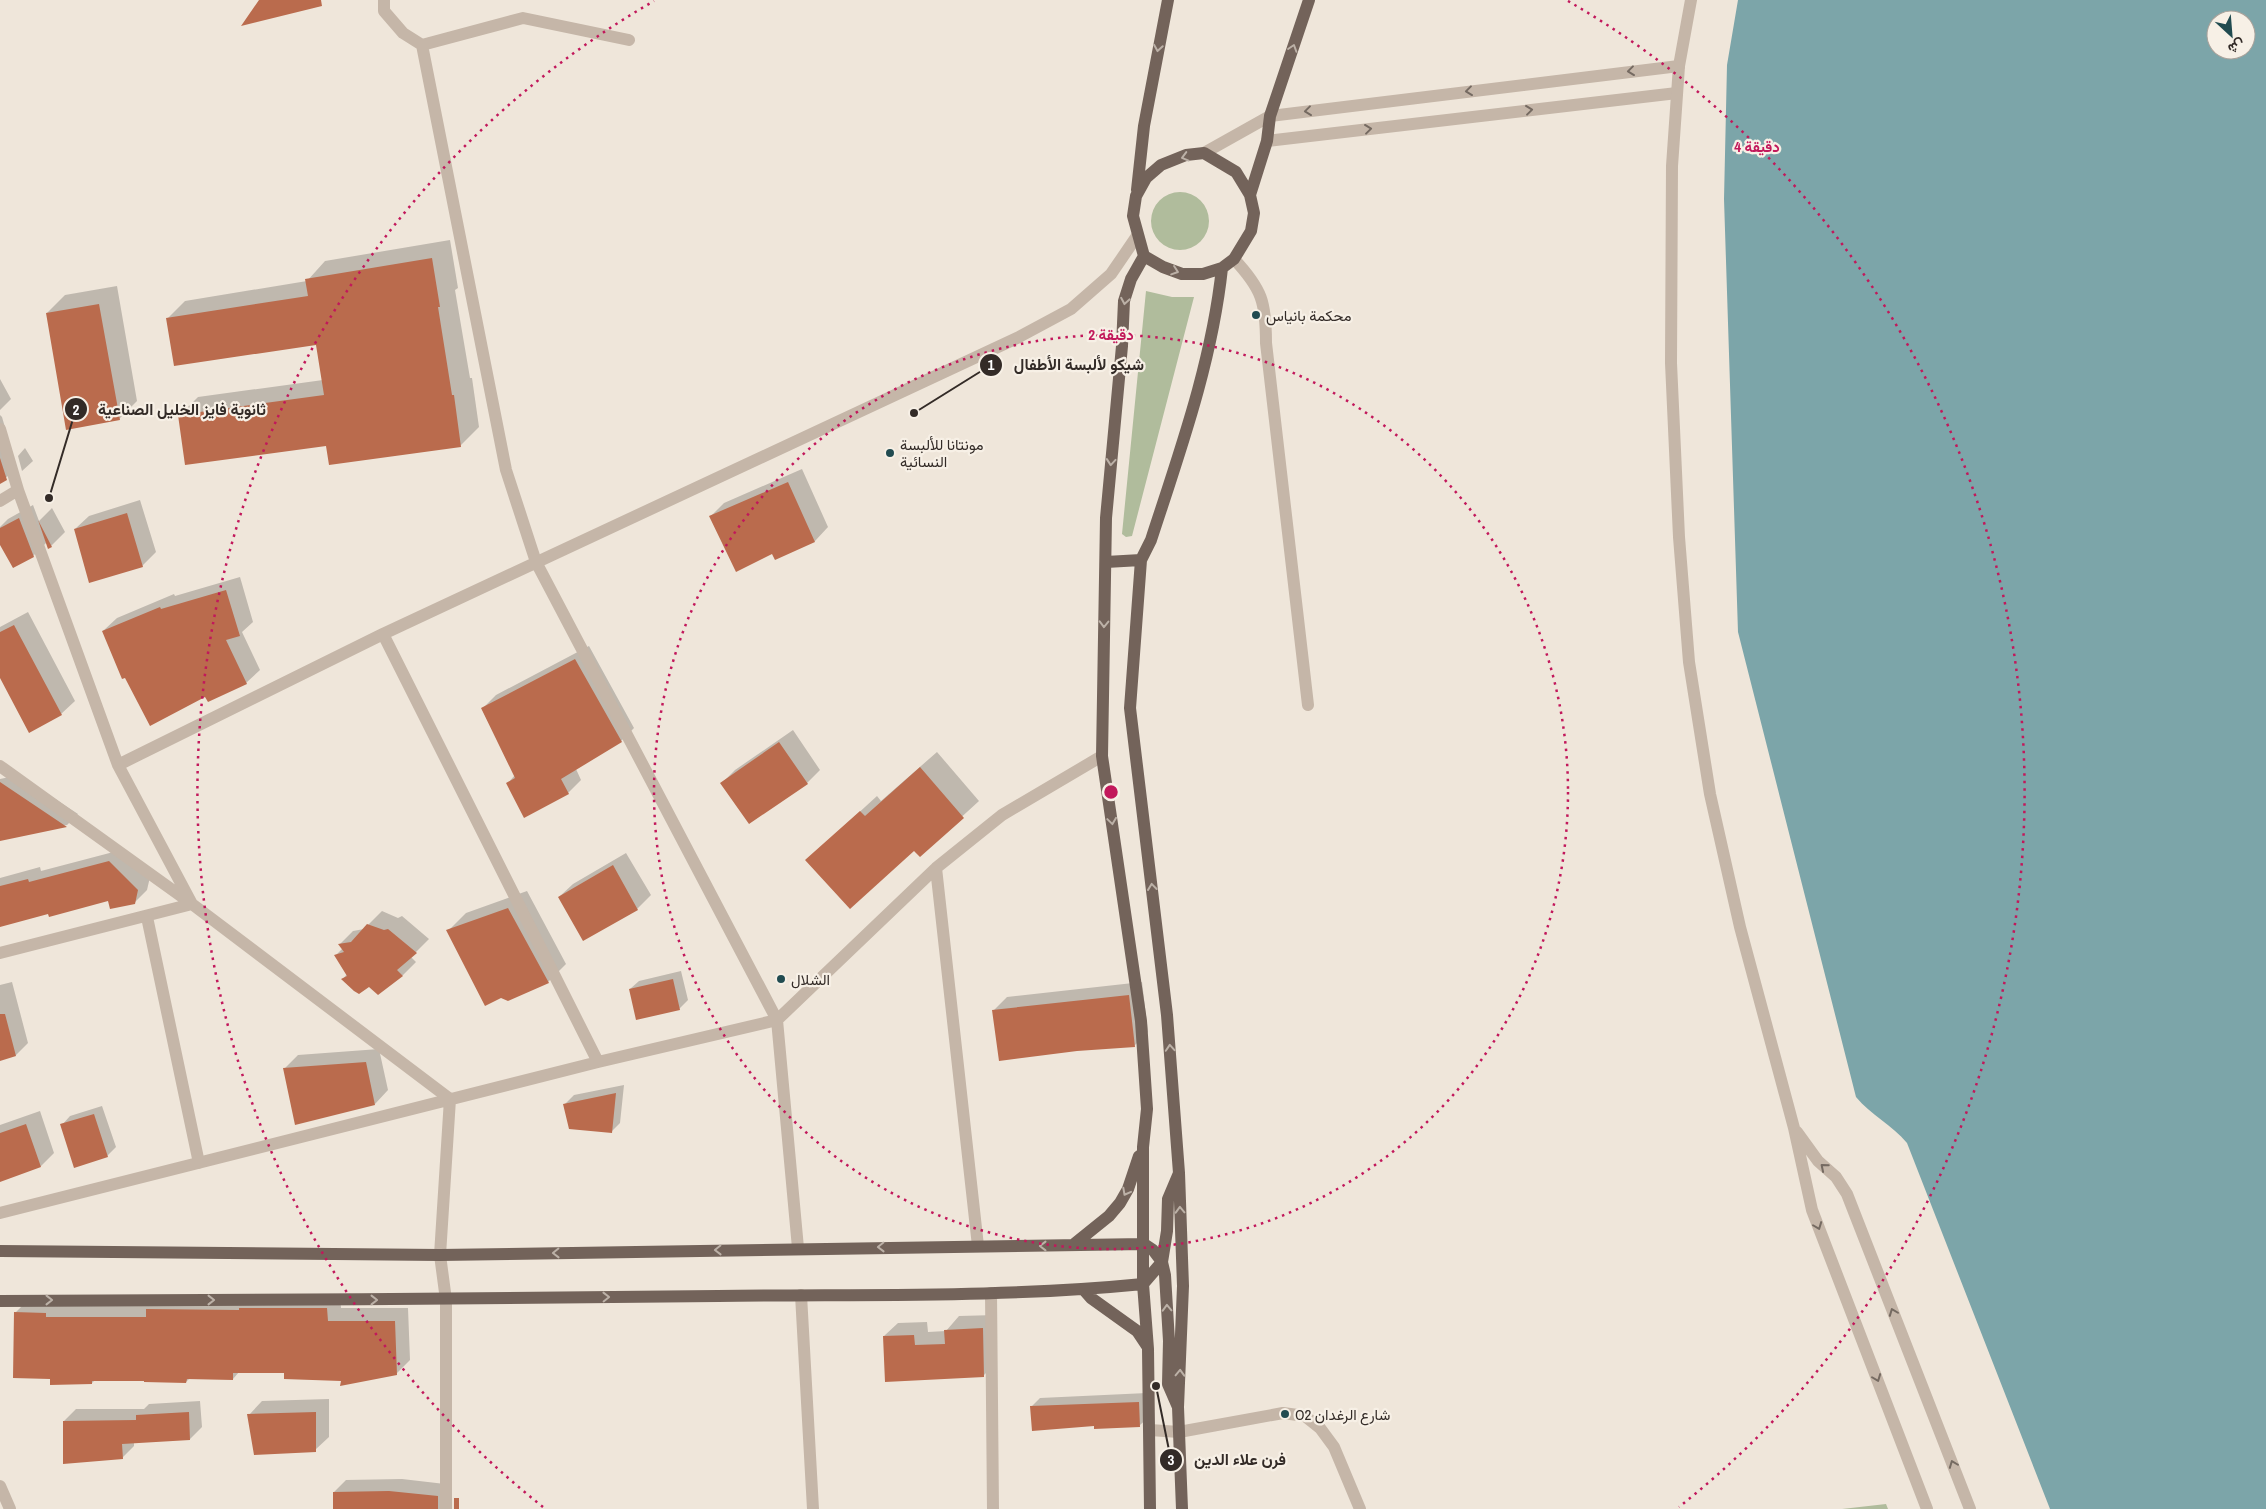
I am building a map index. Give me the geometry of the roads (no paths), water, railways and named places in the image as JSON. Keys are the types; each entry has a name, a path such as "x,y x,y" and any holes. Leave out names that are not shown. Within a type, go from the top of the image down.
{"main road":[{"path":"1136,196 1146,178 1161,164 1186,155 1204,153 1236,172 1250,195 1254,213 1252,231 1234,259 1222,268 1202,274 1182,274 1163,267 1144,256 1133,216 1144,126 1159,38 1168,0"},
{"path":"1250,195 1267,141 1270,116 1308,0"},
{"path":"1144,256 1131,278 1124,302 1122,346 1106,518 1102,756 1142,1021 1147,1109 1143,1146 1143,1284 1148,1349 1150,1509"},
{"path":"1182,1509 1178,1407 1182,1286 1179,1173 1167,1015 1130,708 1141,560 1151,540 1194,408 1212,332 1222,268"},
{"path":"1106,562 1141,560"},
{"path":"1073,1246 1109,1216 1120,1203 1128,1189 1143,1146"},
{"path":"1178,1407 1168,1384 1169,1341 1165,1275 1162,1262 1167,1231 1168,1199 1179,1173"},
{"path":"0,1251 440,1255 1144,1244 1153,1250 1162,1262"},
{"path":"0,1300 446,1300 1084,1290 1143,1284 1162,1262"},
{"path":"1084,1290 1091,1298 1137,1331 1148,1349"}],"street":[{"path":"384,0 384,11 403,33 422,45 506,470 536,562 777,1020 798,1248"},
{"path":"1691,0 1679,66 1672,166 1671,363 1679,538 1689,662 1716,822 1740,927 1794,1128 1812,1210 1927,1509"},
{"path":"422,45 523,18 629,40"},
{"path":"1204,153 1270,116 1679,66"},
{"path":"1267,141 1677,92"},
{"path":"118,765 383,634 1017,338 1071,309 1111,274 1137,236"},
{"path":"1234,259 1253,279 1262,297 1266,315 1266,342 1308,705"},
{"path":"0,429 18,490 118,765 192,904"},
{"path":"0,501 18,490"},
{"path":"383,634 598,1062"},
{"path":"0,1213 598,1062 777,1020 936,868 1002,815 1102,756"},
{"path":"0,766 192,904 450,1099"},
{"path":"936,868 978,1246"},
{"path":"0,953 148,917 192,904"},
{"path":"148,917 200,1163"},
{"path":"446,1509 446,1300 440,1255 450,1099"},
{"path":"1794,1128 1818,1162 1836,1177 1847,1194 1970,1509"},
{"path":"991,1292 993,1509"},
{"path":"801,1295 813,1509"},
{"path":"1150,1430 1179,1432 1283,1413 1305,1416 1320,1428 1334,1447 1360,1509"},
{"path":"0,1486 10,1509"}],"water":[{"path":"1738,0 2266,0 2266,1509 2050,1509 1907,1143 1856,1097 1738,632 1724,199 1727,65"}],"place":[{"name":"محكمة بانياس","path":"1256,315"},
{"name":"شيكو لألبسة الأطفال","path":"914,413"},
{"name":"مونتانا للألبسة النسائية","path":"890,453"},
{"name":"ثانوية فايز الخليل الصناعية","path":"49,498"},
{"name":"الشلال","path":"781,979"},
{"name":"فرن علاء الدين","path":"1156,1386"},
{"name":"O2 شارع الرغدان","path":"1285,1414"}]}
